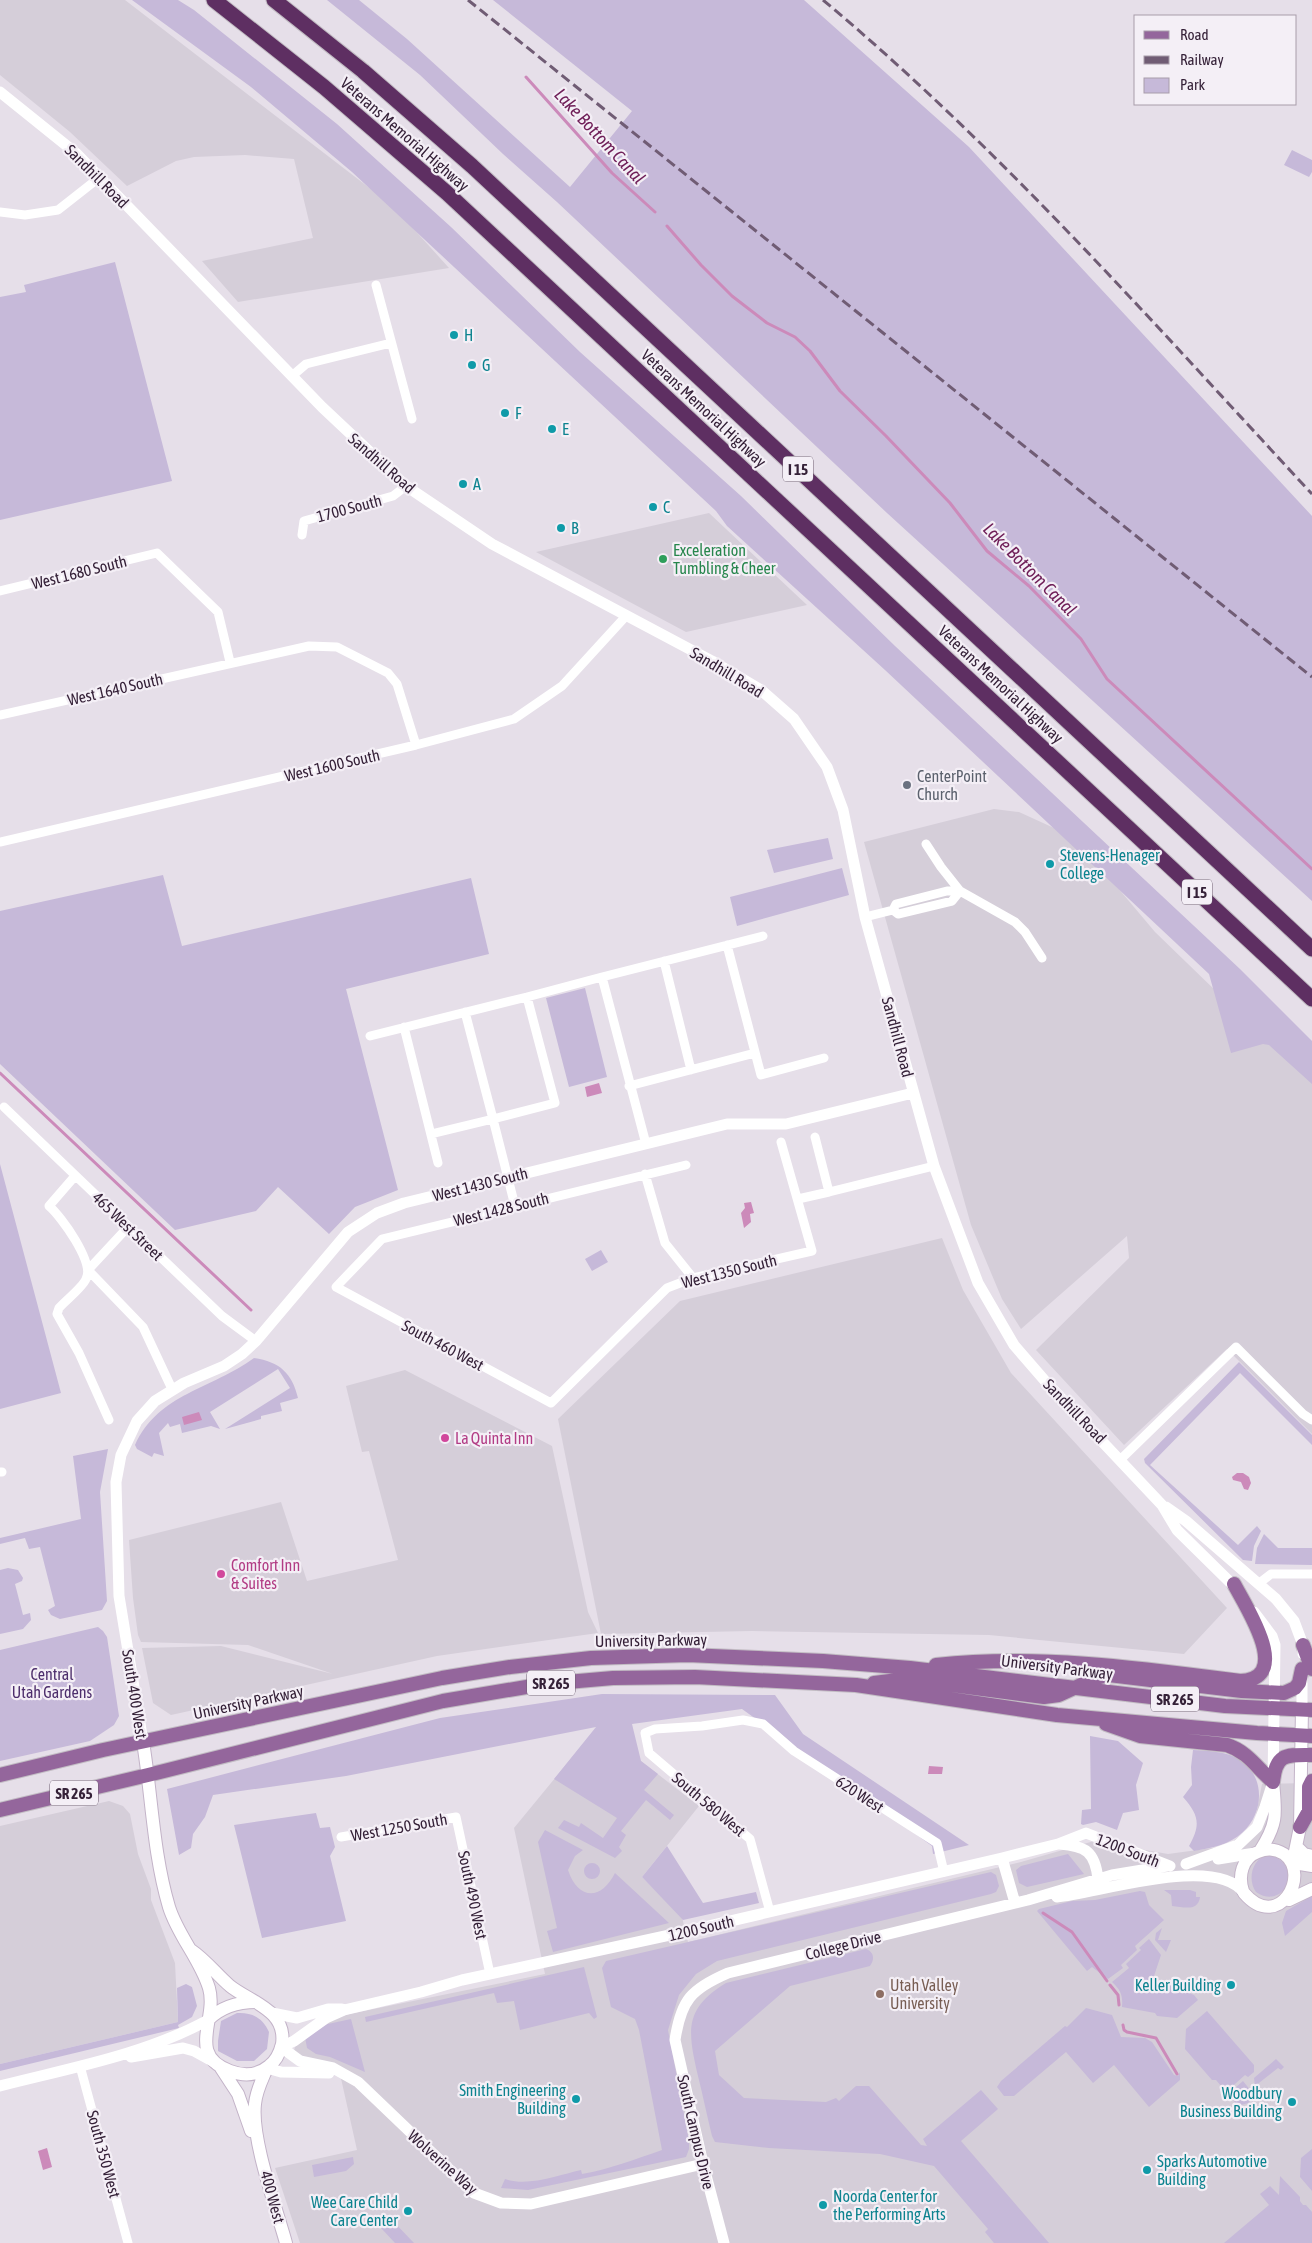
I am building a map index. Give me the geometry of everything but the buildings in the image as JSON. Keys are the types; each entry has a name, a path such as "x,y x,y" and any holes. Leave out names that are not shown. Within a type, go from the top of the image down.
{"highway":[{"name":"Veterans Memorial Highway","path":"214,0 317,81 447,193 1312,999"},
{"name":"Veterans Memorial Highway","path":"274,0 362,71 472,166 1312,949"}],"main road":[{"path":"910,1668 972,1661 1117,1665 1240,1681 1250,1679 1258,1675 1264,1668 1266,1653 1261,1638 1234,1584"},
{"path":"856,1685 906,1679 1044,1697 1059,1695 1096,1678 1118,1675 1274,1693 1295,1688 1307,1669 1303,1645"},
{"name":"University Parkway","path":"0,1775 143,1742 442,1678 559,1661 688,1655 823,1660 1077,1686 1225,1706 1307,1710"},
{"name":"SR 265","path":"0,1810 443,1701 544,1684 613,1678 659,1677 856,1685 963,1702 1084,1717 1307,1736"},
{"path":"1286,1901 1297,1886 1298,1873 1293,1862 1300,1827 1307,1755 1307,1710"},
{"path":"1084,1717 1140,1736 1227,1745 1235,1748 1252,1760 1273,1782"},
{"name":"South 400 West","path":"143,1742 156,1850 168,1906 210,1990 211,1998 208,2020"},
{"path":"1307,1755 1285,1757 1280,1759 1275,1766 1273,1782 1276,1813 1274,1827 1257,1852 1243,1866 1240,1875 1244,1892 1260,1906 1270,1907 1312,1889"},
{"path":"1300,1827 1309,1811 1309,1787 1312,1781"},
{"path":"1296,1846 1304,1854 1312,1856"},
{"path":"1257,1852 1278,1850 1293,1862 1312,1866"},
{"name":"South 400 West","path":"191,1950 204,1959 230,1985 256,2002"},
{"path":"256,2002 272,2013 281,2028 281,2046 277,2057 267,2068 257,2091 254,2107 260,2151 238,2094 208,2053 205,2043 208,2020 225,2008 256,2002"},
{"path":"217,2064 238,2074 245,2075 257,2073 267,2068"},
{"name":"400 West","path":"260,2151 286,2243"}],"street":[{"name":"Sandhill Road","path":"0,92 77,154 358,443 406,486 492,544 712,661 761,690 794,719 826,767 843,810 866,917 913,1093 934,1166 978,1283 1014,1345 1046,1382 1162,1504 1186,1521 1276,1599 1294,1621 1303,1645"},
{"path":"0,212 25,215 58,210 100,177"},
{"path":"376,285 412,419"},
{"path":"292,376 306,364 392,343"},
{"name":"1700 South","path":"302,535 304,521 393,496 406,486"},
{"name":"West 1680 South","path":"0,591 157,553 218,612 230,662"},
{"name":"West 1600 South","path":"0,842 416,745 514,718 562,686 626,616"},
{"name":"West 1640 South","path":"0,716 230,662 310,646 337,647 388,673 397,684 416,745"},
{"path":"926,844 960,891 1015,922 1025,932 1042,958"},
{"path":"866,917 893,910 896,904 947,891 960,891"},
{"path":"370,1036 763,936"},
{"path":"727,945 761,1075 824,1058"},
{"path":"664,961 691,1070"},
{"path":"602,978 629,1086 646,1144"},
{"path":"431,1134 555,1103 527,997"},
{"path":"465,1012 515,1206"},
{"path":"404,1027 438,1163"},
{"path":"629,1086 755,1054"},
{"name":"West 1430 South","path":"130,1433 155,1401 172,1389 224,1366 242,1354 256,1341 348,1232 377,1213 404,1203 727,1124 786,1124 913,1093"},
{"name":"465 West Street","path":"4,1107 222,1316 256,1341"},
{"path":"815,1138 829,1192"},
{"path":"781,1142 798,1199 934,1166"},
{"name":"West 1428 South","path":"336,1287 382,1239 686,1165"},
{"path":"645,1174 665,1243 693,1278"},
{"path":"75,1176 49,1206 58,1214 85,1258 88,1270 86,1280 59,1308 57,1314 79,1353 109,1420"},
{"name":"West 1350 South","path":"551,1402 667,1288 693,1278 812,1251 798,1199"},
{"path":"88,1270 128,1227"},
{"path":"88,1270 143,1327 172,1389"},
{"name":"South 460 West","path":"336,1287 551,1402"},
{"path":"1121,1459 1236,1347 1303,1414 1312,1420"},
{"name":"South 400 West","path":"130,1433 121,1455 116,1482 119,1596 143,1742"},
{"name":"Sandhill Road","path":"1162,1504 1177,1530 1234,1584 1272,1636 1275,1645 1273,1782 1257,1827 1238,1845 1186,1864"},
{"path":"1258,1584 1271,1574 1312,1574"},
{"path":"1307,1669 1307,1710"},
{"name":"620 West","path":"645,1733 655,1729 702,1726 744,1720 762,1724 794,1751 937,1843 944,1872"},
{"name":"South 580 West","path":"645,1733 648,1753 743,1830 750,1839 770,1912"},
{"name":"West 1250 South","path":"341,1838 456,1817"},
{"name":"South 490 West","path":"456,1817 490,1974"},
{"name":"1200 South","path":"281,2046 299,2038 326,2018 344,2010 490,1974 944,1872 1058,1844 1086,1833 1170,1866"},
{"name":"1200 South","path":"1058,1844 1076,1845 1088,1851 1095,1862 1098,1879"},
{"name":"College Drive","path":"678,2019 687,2000 703,1984 728,1973 1028,1900 1098,1879 1257,1852"},
{"path":"1002,1858 1015,1903"},
{"name":"College Drive","path":"1028,1900 1066,1896 1134,1882 1213,1875 1233,1882 1244,1892"},
{"name":"1200 South","path":"272,2013 297,2018 328,2008 344,2010"},
{"name":"South Campus Drive","path":"678,2019 675,2040 703,2164 724,2243"},
{"path":"0,2086 117,2057 176,2037 208,2020"},
{"name":"Wolverine Way","path":"281,2046 300,2061 327,2066 348,2076 365,2088 474,2193 501,2203 531,2204 703,2164"},
{"path":"117,2057 137,2056 183,2048 194,2051 217,2064"},
{"name":"South 350 West","path":"80,2066 128,2243"},
{"name":"Wolverine Way","path":"267,2068 281,2072 316,2072 348,2076"}],"shaded area":[{"path":"0,0 125,0 393,206 449,268 238,302 202,261 313,238 294,159 245,155 194,157 176,161 127,186 70,132 0,75"},
{"path":"709,513 807,605 686,632 536,552"},
{"path":"994,809 1019,812 1054,828 1107,875 1155,932 1250,1024 1312,1080 1312,1434 1227,1349 1124,1445 1036,1350 1129,1258 1127,1236 1021,1329 1002,1299 971,1225 864,842"},
{"path":"599,1083 602,1093 587,1097 585,1087"},
{"path":"751,1202 754,1213 750,1214 751,1222 744,1228 741,1213 745,1208 744,1203"},
{"path":"942,1238 963,1290 1011,1373 1227,1608 1184,1654 989,1635 752,1631 601,1634 558,1419 680,1301"},
{"path":"405,1370 552,1446 588,1612 598,1633 437,1656 171,1715 153,1703 142,1648 221,1646 333,1674 248,1645 141,1642 138,1635 133,1598 129,1540 281,1502 307,1581 398,1560 369,1451 362,1452 346,1386"},
{"path":"199,1412 202,1420 184,1425 182,1417"},
{"path":"1237,1473 1243,1473 1249,1477 1251,1483 1248,1490 1244,1489 1241,1482 1233,1480 1232,1477"},
{"name":"Utah Valley University","path":"597,1727 699,1806 642,1877 682,1917 688,1942 1021,1862 1094,1841 1168,1854 1227,1846 1254,1825 1262,1784 1312,1783 1312,2243 300,2243 275,2168 357,2150 338,2065 305,2058 294,2051 295,2047 332,2019 349,2014 545,1974 514,1828"},
{"path":"929,1766 943,1767 942,1774 928,1774"},
{"path":"109,1801 123,1806 130,1814 138,1854 151,1889 151,1900 175,1963 178,2022 0,2064 0,1826"},
{"path":"47,2148 52,2167 43,2170 38,2151"}],"green space":[{"path":"132,0 178,0 194,10 337,124 451,227 580,352 741,496 895,646 1240,969 1312,1041 1312,1084 1269,1045 1263,1044 1231,1053 1209,974 885,670 727,526 716,511 352,172 251,87"},
{"path":"327,0 359,0 407,39 570,187 632,111 493,0 804,0 969,147 1312,516 1312,901 887,513 420,75"},
{"path":"1292,150 1312,160 1312,172 1309,177 1284,165"},
{"path":"115,262 172,481 0,520 0,297 26,292 24,285"},
{"path":"828,838 833,859 774,873 767,850"},
{"path":"842,868 849,895 737,926 730,897"},
{"path":"163,875 182,946 471,878 489,954 346,989 398,1190 355,1207 329,1234 278,1187 256,1211 175,1230 0,1064 0,911"},
{"path":"585,988 607,1077 569,1087 546,998"},
{"path":"0,1164 61,1393 0,1409"},
{"path":"601,1250 608,1262 592,1271 585,1259"},
{"path":"254,1358 271,1362 284,1370 292,1382 298,1398 280,1403 282,1411 261,1416 261,1419 225,1429 290,1388 278,1369 210,1412 220,1429 211,1426 182,1433 180,1424 170,1427 168,1423 159,1433 164,1456 154,1453 152,1457 137,1449 135,1445 145,1428 172,1403 238,1369"},
{"path":"1239,1362 1312,1435 1312,1445 1240,1373 1150,1465 1238,1545 1257,1526 1261,1531 1254,1546 1252,1561 1243,1560 1145,1463 1144,1459"},
{"path":"108,1449 100,1492 107,1601 102,1610 60,1619 51,1615 48,1610 55,1606 40,1547 29,1549 25,1538 0,1544 0,1538 81,1519 73,1456"},
{"path":"1264,1534 1278,1548 1312,1548 1312,1565 1255,1564 1257,1548"},
{"name":"Central Utah Gardens","path":"8,1568 18,1570 23,1578 22,1581 15,1584 23,1615 30,1613 31,1620 23,1629 0,1634 0,1570"},
{"name":"Central Utah Gardens","path":"98,1627 107,1637 119,1716 114,1725 90,1741 0,1761 0,1650"},
{"path":"602,1694 775,1695 803,1734 969,1845 933,1854 932,1846 742,1709 632,1724 641,1761 658,1774 644,1790 674,1815 670,1820 646,1800 621,1831 626,1835 619,1847 622,1851 615,1858 558,1828 564,1820 579,1827 581,1823 603,1838 617,1818 554,1779 596,1727 346,1776 213,1795 205,1817 193,1834 191,1848 179,1855 167,1789 440,1718"},
{"path":"1090,1736 1118,1741 1143,1763 1136,1785 1139,1810 1123,1813 1117,1830 1096,1822 1081,1824 1082,1810 1091,1809"},
{"path":"1193,1750 1220,1752 1245,1763 1257,1781 1259,1792 1256,1813 1243,1832 1226,1843 1194,1851 1189,1846 1197,1826 1195,1815 1183,1797 1192,1785 1191,1767"},
{"path":"316,1813 320,1828 330,1827 335,1847 330,1856 346,1921 262,1938 234,1825"},
{"path":"545,1830 583,1850 575,1856 568,1870 572,1880 584,1892 597,1892 603,1889 615,1873 669,1923 553,1952 547,1931 557,1928 538,1842"},
{"path":"667,1846 703,1903 756,1892 759,1903 683,1920 642,1877"},
{"path":"1068,1854 1084,1874 1027,1887 1019,1883 1016,1870 1021,1866"},
{"path":"1268,1855 1280,1860 1286,1867 1289,1875 1283,1891 1275,1896 1266,1896 1256,1892 1252,1882 1255,1865 1258,1860"},
{"path":"592,1863 600,1871 592,1879 584,1871"},
{"path":"991,1872 996,1875 999,1886 996,1892 991,1894 717,1961 696,1974 679,1995 668,2030 689,2141 686,2157 528,2190 501,2188 505,2179 523,2182 581,2170 582,2174 613,2167 662,2150 639,2030 635,2019 611,2007 602,1968 606,1961"},
{"path":"1164,1890 1190,1890 1196,1892 1196,1897 1200,1897 1199,1902 1193,1907 1172,1906 1171,1895"},
{"path":"1140,1891 1145,1892 1149,1905 1164,1920 1135,1946 1137,1950 1121,1965 1123,1968 1108,1979 1092,1967 1087,1971 1037,1911 1072,1901 1095,1900"},
{"path":"1312,1896 1312,1912 1285,1936 1282,1923 1286,1911"},
{"path":"1162,1928 1158,1940 1171,1940 1166,1952 1155,1940 1156,1933"},
{"path":"1149,1939 1161,1955 1153,1979 1194,1995 1198,2000 1177,2018 1157,2016 1155,2013 1122,2007 1121,1993 1112,1982 1129,1968 1126,1964 1141,1950 1139,1948"},
{"path":"866,1949 873,1956 870,1966 790,1986 715,2051 719,2075 744,2098 826,2102 836,2098 839,2101 856,2086 869,2086 921,2145 927,2146 923,2139 981,2090 998,2109 961,2141 1049,2243 994,2243 985,2232 988,2229 934,2166 880,2154 769,2148 715,2142 710,2128 692,2047 692,2023 702,2002 726,1983"},
{"path":"584,1967 597,2017 594,2019 589,2013 520,2030 514,2001 497,2003 494,1993 366,2022 365,2017"},
{"path":"186,1984 192,1987 197,2006 192,2017 178,2025 179,2028 0,2071 0,2064 178,2022 177,1988"},
{"path":"1086,2008 1112,2015 1121,2037 1145,2038 1152,2042 1174,2075 1178,2076 1180,2072 1180,2080 1149,2107 1114,2065 1093,2083 1066,2052 1014,2096 1004,2096 997,2087 1001,2081 1065,2026 1067,2027"},
{"path":"1207,2011 1254,2065 1254,2072 1248,2077 1245,2075 1226,2092 1216,2080 1212,2080 1185,2049 1186,2029"},
{"path":"237,2013 256,2017 264,2023 269,2032 267,2049 254,2061 237,2061 218,2051 221,2021"},
{"path":"351,2019 365,2072 330,2057 316,2054 307,2048 305,2037 314,2027"},
{"path":"1276,2059 1284,2067 1281,2070 1278,2068 1255,2086 1254,2078"},
{"path":"1243,2081 1255,2096 1248,2103 1238,2106 1228,2094"},
{"path":"1312,2149 1312,2191 1300,2177 1301,2158"},
{"path":"353,2157 354,2164 346,2171 314,2177 312,2165"},
{"path":"1280,2176 1300,2197 1303,2205 1306,2205 1312,2212 1312,2243 1224,2243 1269,2205 1260,2194 1270,2186 1279,2195"},
{"path":"391,2219 414,2243 395,2243 381,2228"}],"waterway":[{"name":"Lake Bottom Canal","path":"526,77 612,173 655,212"},
{"name":"Lake Bottom Canal","path":"667,226 701,265 732,296 767,323 795,337 810,351 840,391 950,503 987,551 1029,586 1081,639 1107,679 1312,869"},
{"path":"0,1073 251,1310"},
{"path":"1043,1913 1072,1932 1107,1981"},
{"path":"1110,1985 1118,1995 1119,2005"},
{"path":"1123,2025 1124,2030 1127,2032 1156,2038 1177,2074"}],"railway":[{"path":"468,0 1312,677"},
{"path":"823,0 889,57 1014,177 1135,302 1312,494"}],"place":[{"name":"H","path":"454,335"},
{"name":"G","path":"472,365"},
{"name":"F","path":"505,413"},
{"name":"E","path":"552,429"},
{"name":"A","path":"463,484"},
{"name":"C","path":"653,507"},
{"name":"B","path":"561,528"},
{"name":"Exceleration Tumbling & Cheer","path":"663,559"},
{"name":"CenterPoint Church","path":"907,785"},
{"name":"Stevens-Henager College","path":"1050,864"},
{"name":"La Quinta Inn","path":"445,1438"},
{"name":"Comfort Inn & Suites","path":"221,1574"},
{"name":"Keller Building","path":"1231,1985"},
{"name":"Utah Valley University","path":"880,1994"},
{"name":"Smith Engineering Building","path":"576,2099"},
{"name":"Woodbury Business Building","path":"1292,2102"},
{"name":"Sparks Automotive Building","path":"1147,2170"},
{"name":"Noorda Center for the Performing Arts","path":"823,2205"},
{"name":"Wee Care Child Care Center","path":"408,2211"}]}
